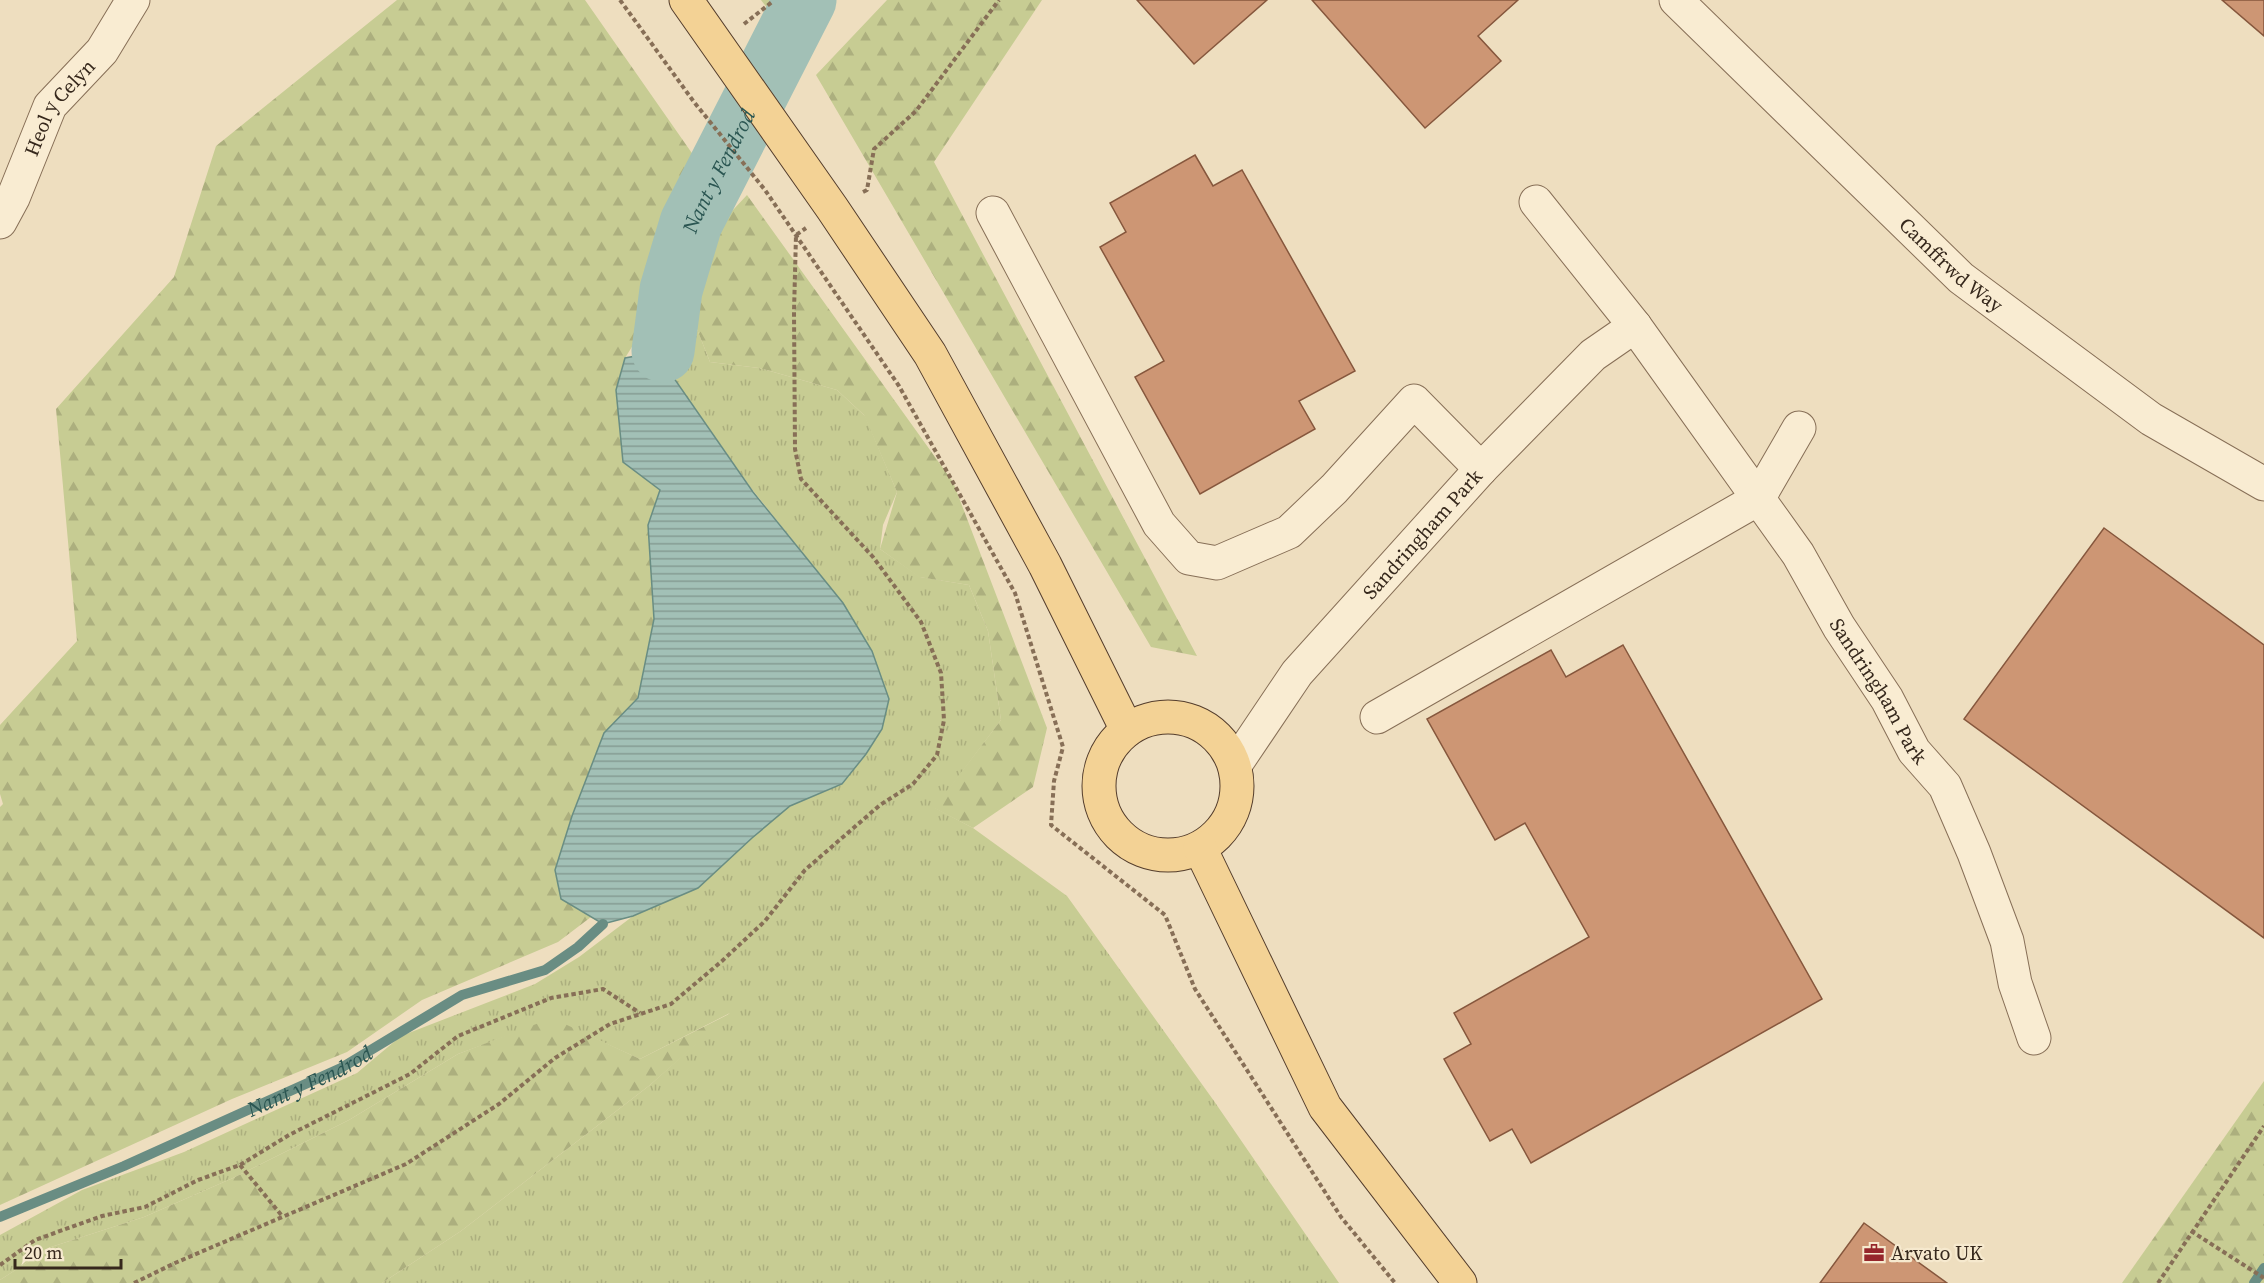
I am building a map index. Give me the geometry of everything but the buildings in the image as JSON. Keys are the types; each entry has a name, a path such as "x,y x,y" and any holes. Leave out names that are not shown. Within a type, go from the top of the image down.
{"main road":[{"path":"686,0 731,61 777,132 832,208 930,354 1045,565 1127,730"},
{"path":"1173,716 1187,718 1209,729 1226,746 1235,765 1238,788 1233,811 1221,831 1200,848 1177,855 1144,851 1123,839 1107,818 1099,795 1099,781 1104,758 1127,730 1149,719 1173,716"},
{"path":"1200,848 1325,1107 1460,1283"}],"street":[{"name":"Heol y Celyn","path":"4,204 50,106 102,51 133,0"},
{"name":"Camffrwd Way","path":"1676,0 1961,278 2151,418 2261,476"},
{"name":"Sandringham Park","path":"1536,202 1635,326 1798,554 1839,627 1887,699 1914,751 1945,786 1974,853 2007,941 2015,983 2034,1038"},
{"path":"993,213 1159,524 1189,558 1217,563 1289,532 1334,489 1414,401 1482,468"},
{"name":"Sandringham Park","path":"1235,765 1297,673 1482,468 1593,355 1635,326"},
{"path":"1377,717 1758,499 1799,428"}],"path":[{"path":"620,0 694,102 765,190 899,386 1015,593 1063,747 1054,781 1051,825 1165,915 1195,989 1341,1217 1395,1283"},
{"path":"796,235 832,208 867,190 874,149 916,111 999,0"},
{"path":"134,1283 406,1164 499,1104 555,1058 610,1024 671,1004 722,962 765,921 805,870 880,805 913,784 937,755 944,720 941,674 921,622 873,557 801,479 795,449 796,235"},
{"path":"0,1264 35,1240 102,1216 145,1207 198,1180 240,1165 289,1135 410,1074 459,1036 551,998 603,989 640,1013"},
{"path":"2158,1283 2264,1126"},
{"path":"240,1165 283,1217"},
{"path":"2191,1231 2264,1278"}],"green space":[{"path":"397,0 585,0 696,159 645,326 625,358 616,390 623,462 660,490 648,525 654,619 638,698 604,733 572,816 555,870 561,899 591,917 558,942 422,1000 347,1052 232,1099 0,1205 0,807 3,804 0,794 0,725 77,641 56,409 174,277 216,146"},
{"path":"761,0 791,0 777,21"},
{"path":"887,0 1042,0 934,162 1197,656 1151,647 816,75"},
{"path":"747,195 953,482 1047,728 1033,787 973,828 934,808 1001,720 988,631 969,585 919,577 880,549 897,492 864,415 837,390 759,368 710,362 693,319 704,241"},
{"path":"704,241 693,319 710,362 759,368 837,390 865,416 897,492 883,525 880,549 920,577 969,585 988,631 1001,720 935,808 973,828 1067,896 1214,1101 1339,1283 382,1283 461,1231 650,1085 730,1013 640,1059 552,1019 458,1054 349,1120 233,1178 144,1217 51,1247 0,1280 0,1235 82,1190 184,1152 357,1073 401,1036 535,984 579,957 633,916 698,888 790,806 842,784 866,754 882,729 843,603 751,488 671,374 685,282"},
{"path":"733,1012 650,1085 461,1231 382,1283 0,1283 0,1280 51,1247 144,1217 233,1178 349,1120 458,1054 552,1018 640,1059"},
{"path":"2264,1081 2264,1283 2122,1283"}],"water":[{"path":"663,351 671,374 753,492 843,603 872,651 889,699 882,729 842,784 790,806 698,888 633,916 603,924 561,899 555,870 572,816 604,733 638,698 654,619 648,525 660,490 623,462 616,390 625,358"}],"waterway":[{"name":"Nant y Fendrod","path":"663,351 671,290 691,223 805,0"},
{"name":"Nant y Fendrod","path":"0,1217 124,1166 341,1068 462,995 545,970 578,947 603,924"},
{"path":"2254,1283 2264,1268"}],"place":[{"name":"Arvato UK","path":"1874,1253"}]}
